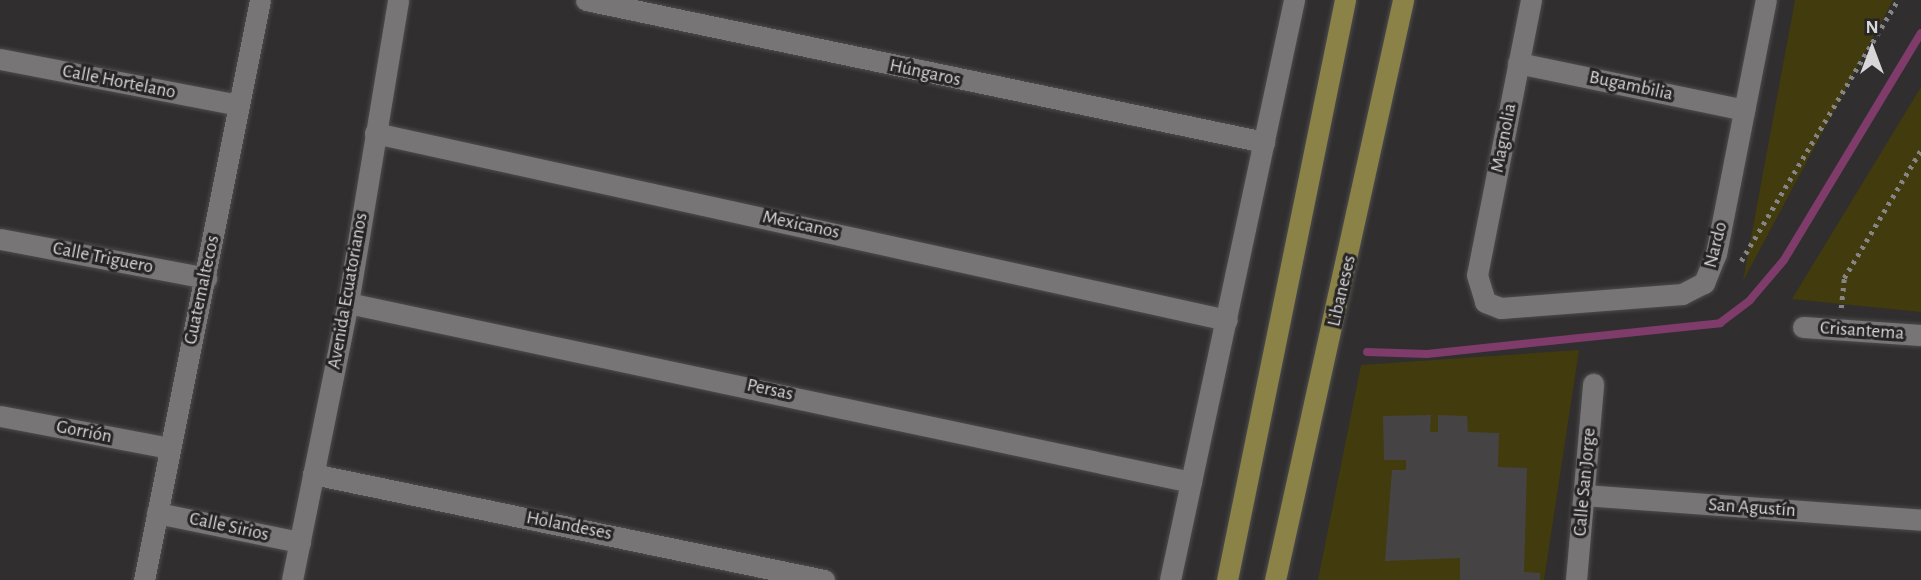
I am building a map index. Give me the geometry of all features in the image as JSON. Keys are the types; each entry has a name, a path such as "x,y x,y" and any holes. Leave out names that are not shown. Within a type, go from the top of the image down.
{"main road":[{"path":"1227,580 1345,0"},
{"name":"Libaneses","path":"1275,580 1403,0"}],"street":[{"name":"Guatemaltecos","path":"144,580 260,0"},
{"name":"Avenida Ecuatorianos","path":"292,580 348,303 398,0"},
{"name":"Húngaros","path":"586,0 1264,142"},
{"path":"1170,580 1294,0"},
{"name":"Magnolia","path":"1478,275 1531,0"},
{"name":"Nardo","path":"1478,275 1485,302 1501,308 1682,294 1703,283 1710,271 1766,0"},
{"name":"Calle Hortelano","path":"0,59 238,105"},
{"name":"Bugambilia","path":"1518,63 1744,110"},
{"name":"Mexicanos","path":"375,133 1227,320"},
{"name":"Calle Triguero","path":"0,239 206,278"},
{"name":"Persas","path":"348,303 1191,482"},
{"name":"Crisantema","path":"1803,327 1921,335"},
{"name":"Calle San Jorge","path":"1576,580 1592,384"},
{"name":"Gorrión","path":"0,416 169,448"},
{"name":"Holandeses","path":"313,474 824,580"},
{"name":"San Agustín","path":"1584,495 1921,520"},
{"name":"Calle Sirios","path":"158,513 300,542"}],"path":[{"path":"1710,271 1735,270 1898,0"},
{"path":"1840,329 1844,278 1921,150"}],"shaded area":[{"path":"1795,0 1893,0 1743,281"},
{"path":"1921,87 1921,312 1792,299"},
{"path":"1579,350 1544,580 1318,580 1361,365"}],"building":[{"path":"1431,415 1430,432 1438,432 1438,415 1467,416 1468,432 1499,433 1498,467 1527,468 1524,572 1540,573 1540,580 1460,580 1460,558 1385,561 1392,470 1406,470 1406,460 1384,460 1383,416"}],"waterway":[{"path":"1367,352 1427,354 1720,323 1750,300 1784,260 1921,33"}]}
